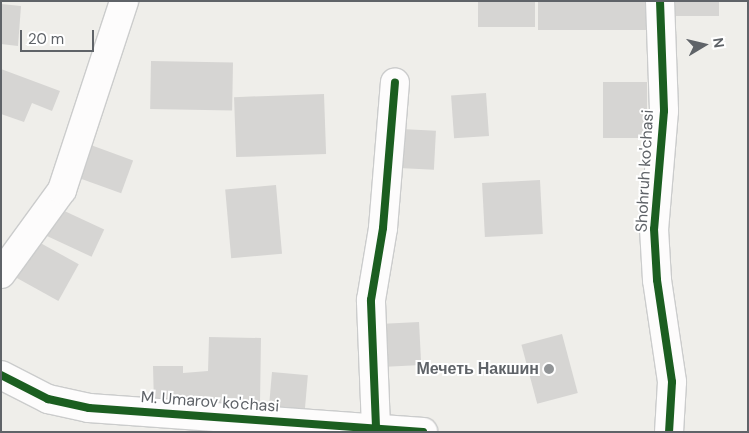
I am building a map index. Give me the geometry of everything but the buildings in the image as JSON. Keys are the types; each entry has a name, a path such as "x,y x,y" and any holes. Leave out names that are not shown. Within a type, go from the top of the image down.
{"street":[{"path":"1,274 62,190 124,1"},
{"name":"Shohruh ko'chasi","path":"660,1 664,111 654,229 656,280 672,382 669,432"},
{"path":"376,427 371,300 383,228 395,82"},
{"name":"M. Umarov ko'chasi","path":"1,375 48,399 89,408 376,427 423,432"}],"cycle path":[{"path":"660,1 664,111 654,229 657,280 672,382 669,432"},
{"path":"376,427 371,300 383,228 395,82"},
{"path":"1,375 48,399 89,408 423,432"}],"place":[{"name":"Мечеть Накшин","path":"549,369"}]}
